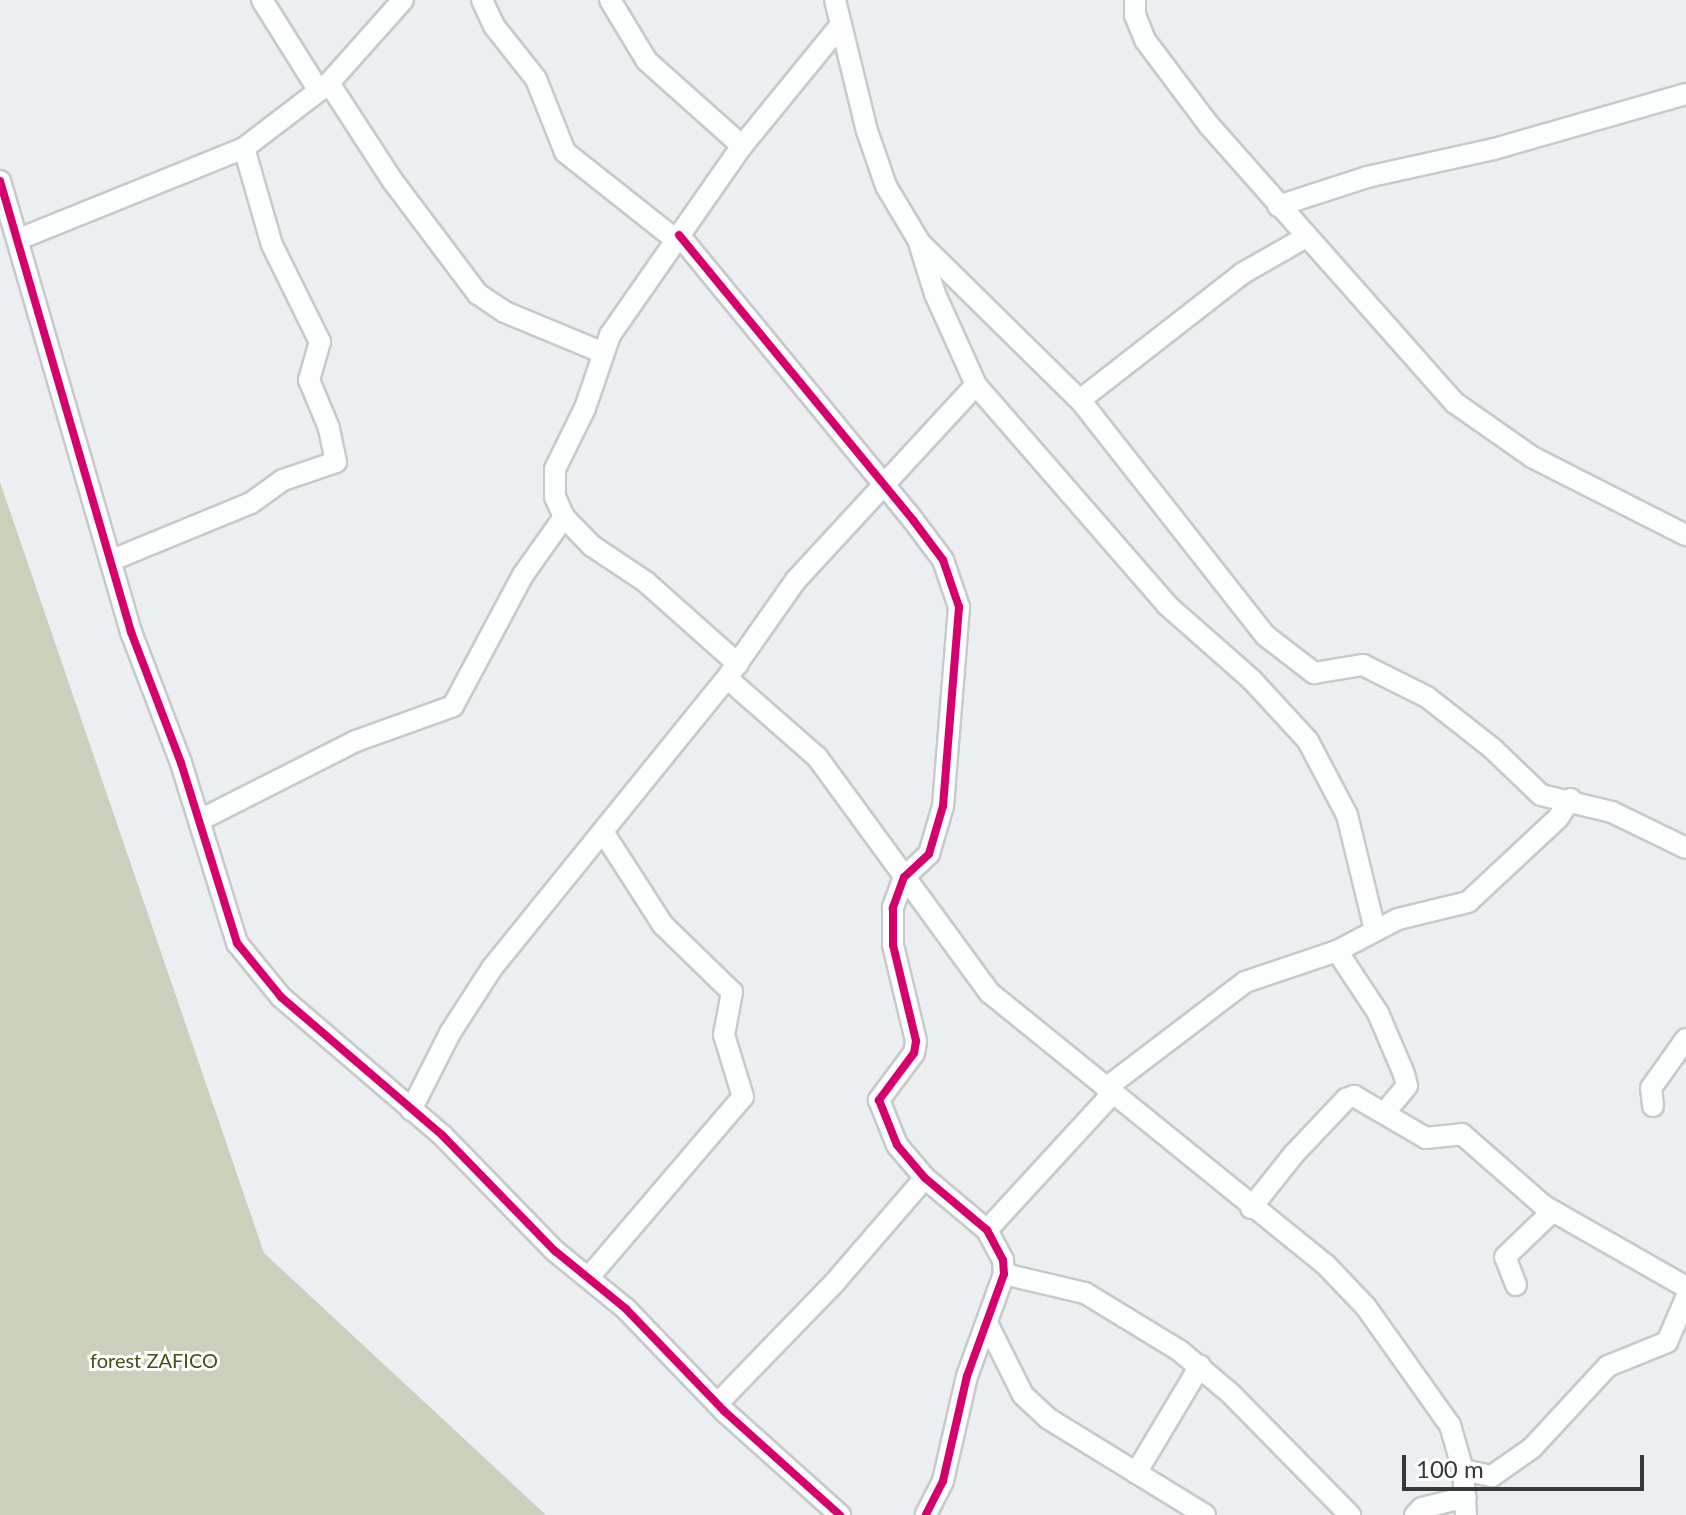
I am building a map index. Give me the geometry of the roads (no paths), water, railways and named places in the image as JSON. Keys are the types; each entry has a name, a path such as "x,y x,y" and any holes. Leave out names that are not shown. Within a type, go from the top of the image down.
{"street":[{"path":"262,0 478,294 505,312 601,352"},
{"path":"19,239 244,148 324,87 403,0"},
{"path":"482,0 494,26 536,79 565,152 678,237 885,484 943,560 959,607 943,806 925,862 904,877 893,908 893,945 916,1041 914,1053 879,1100 897,1145 925,1178 987,1230 1003,1260 1004,1274 955,1416 943,1481 926,1515"},
{"path":"610,0 647,61 742,146"},
{"path":"835,0 839,27 886,186 920,243 935,294 976,385 1167,605 1252,680 1308,741 1347,815 1375,930"},
{"path":"1135,0 1135,15 1158,60 1278,206 1455,403 1532,457 1686,535"},
{"path":"839,27 742,146 601,352 585,408 555,469 555,497 564,517 592,546 646,582 817,757 982,985 1251,1208 1325,1264 1366,1307 1450,1425 1463,1470 1466,1506 1422,1508 1415,1515"},
{"path":"1278,206 1367,177 1494,149 1686,94"},
{"path":"112,560 251,503 283,480 336,462 334,440 309,380 320,342 272,245 244,148"},
{"path":"0,181 131,632 200,820 224,914 253,966 310,1025 458,1151 555,1251 589,1277 717,1404 840,1515"},
{"path":"1080,400 1243,273 1306,237"},
{"path":"920,243 1080,400 1228,591 1290,658 1314,673 1326,674 1363,665 1427,697 1493,749 1541,795 1571,799 1686,848"},
{"path":"411,1110 450,1033 492,968 732,671 796,580 976,385"},
{"path":"200,820 356,741 446,712 523,575 564,517"},
{"path":"987,1230 1109,1091 1245,982 1337,951 1375,930 1450,903 1468,902 1558,818 1571,799"},
{"path":"589,1277 743,1097 724,1035 732,992 673,938 603,832"},
{"path":"1337,951 1378,1013 1404,1074 1407,1086 1386,1111"},
{"path":"1653,1106 1651,1088 1686,1039"},
{"path":"1251,1208 1346,1099 1354,1096 1386,1111 1426,1138 1462,1134 1553,1211 1686,1287"},
{"path":"717,1404 836,1281 925,1178"},
{"path":"1516,1285 1505,1257 1553,1211"},
{"path":"1004,1274 1085,1293 1200,1366 1350,1515"},
{"path":"1463,1470 1492,1476 1523,1455 1549,1434 1608,1366 1667,1342 1686,1298"},
{"path":"988,1325 1023,1395 1096,1452 1205,1515"},
{"path":"1136,1473 1200,1366"}],"park label":[{"name":"forest ZAFICO","path":"154,1360"}]}
